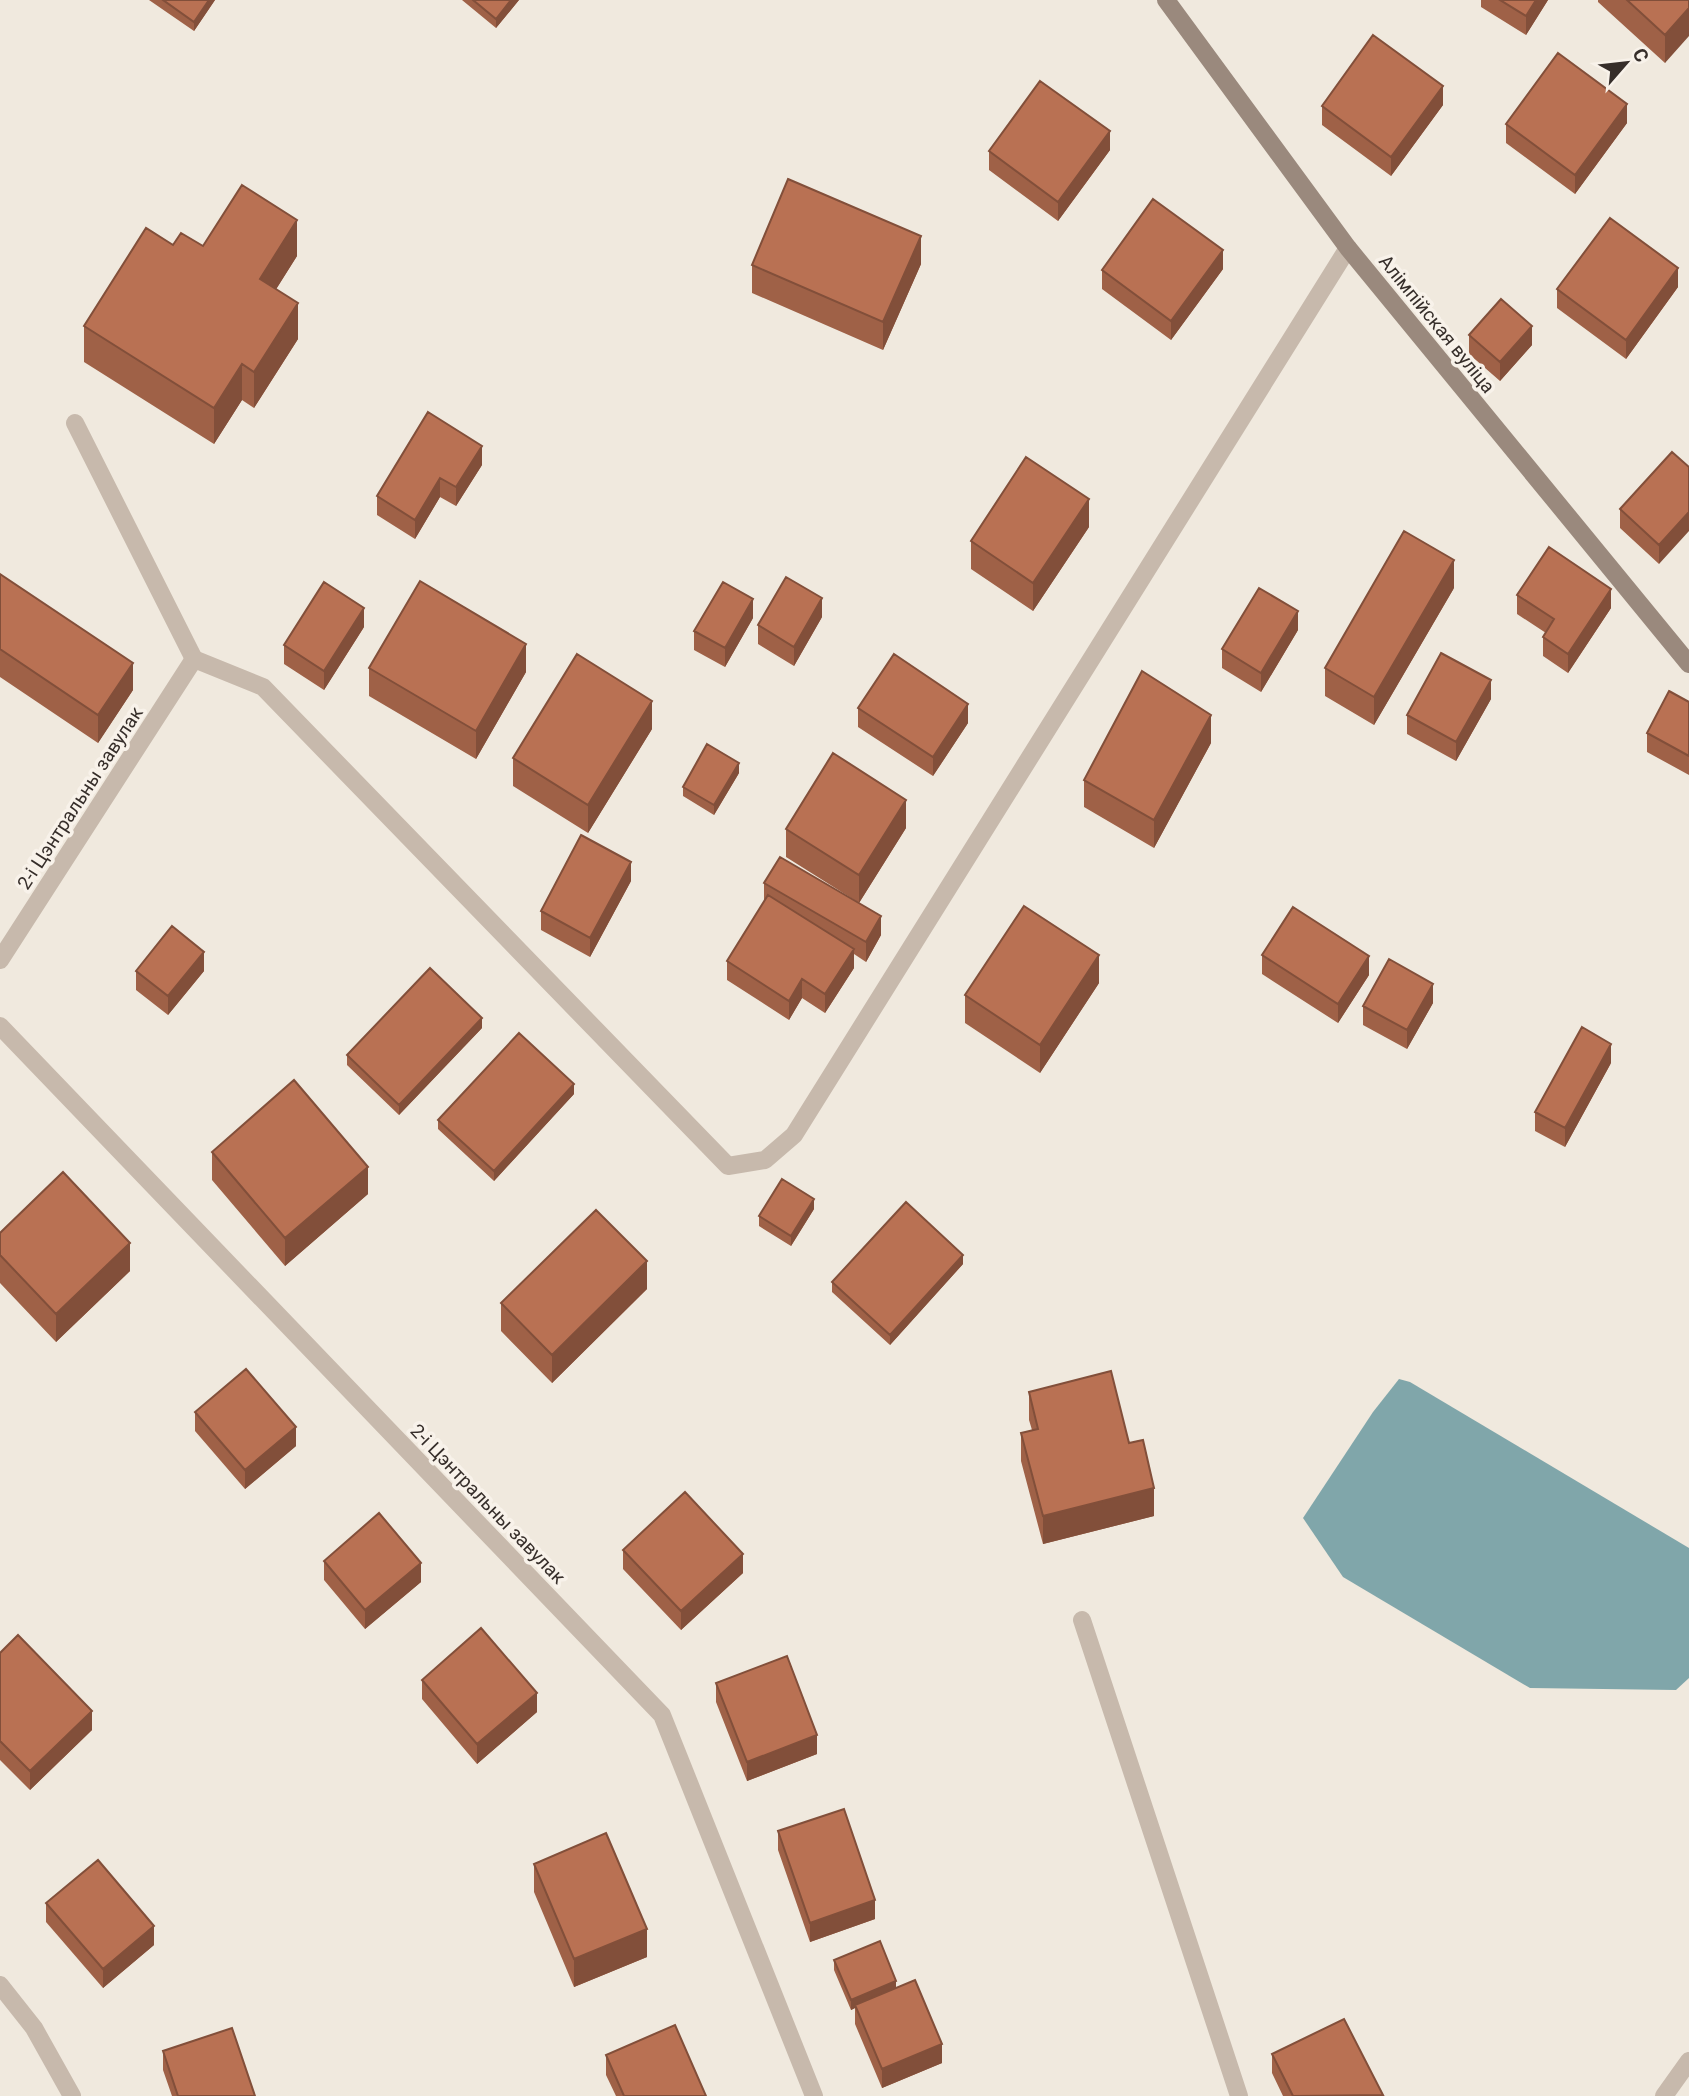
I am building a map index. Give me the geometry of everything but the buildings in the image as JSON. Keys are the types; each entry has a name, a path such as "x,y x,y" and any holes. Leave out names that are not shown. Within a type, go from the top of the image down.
{"street":[{"name":"Алімпійская вуліца","path":"1166,0 1348,248 1689,664"},
{"path":"75,423 194,659 263,687 728,1166 765,1160 794,1135 1348,248"},
{"name":"2-і Цэнтральны завулак","path":"0,960 194,659"},
{"name":"2-і Цэнтральны завулак","path":"0,1026 662,1715 814,2096"},
{"path":"1082,1619 1239,2096"},
{"path":"0,1985 34,2028 72,2096"},
{"path":"1664,2096 1689,2062"}],"water":[{"path":"1399,1379 1410,1382 1689,1548 1689,1678 1676,1690 1530,1688 1343,1577 1303,1518 1373,1412"}]}
